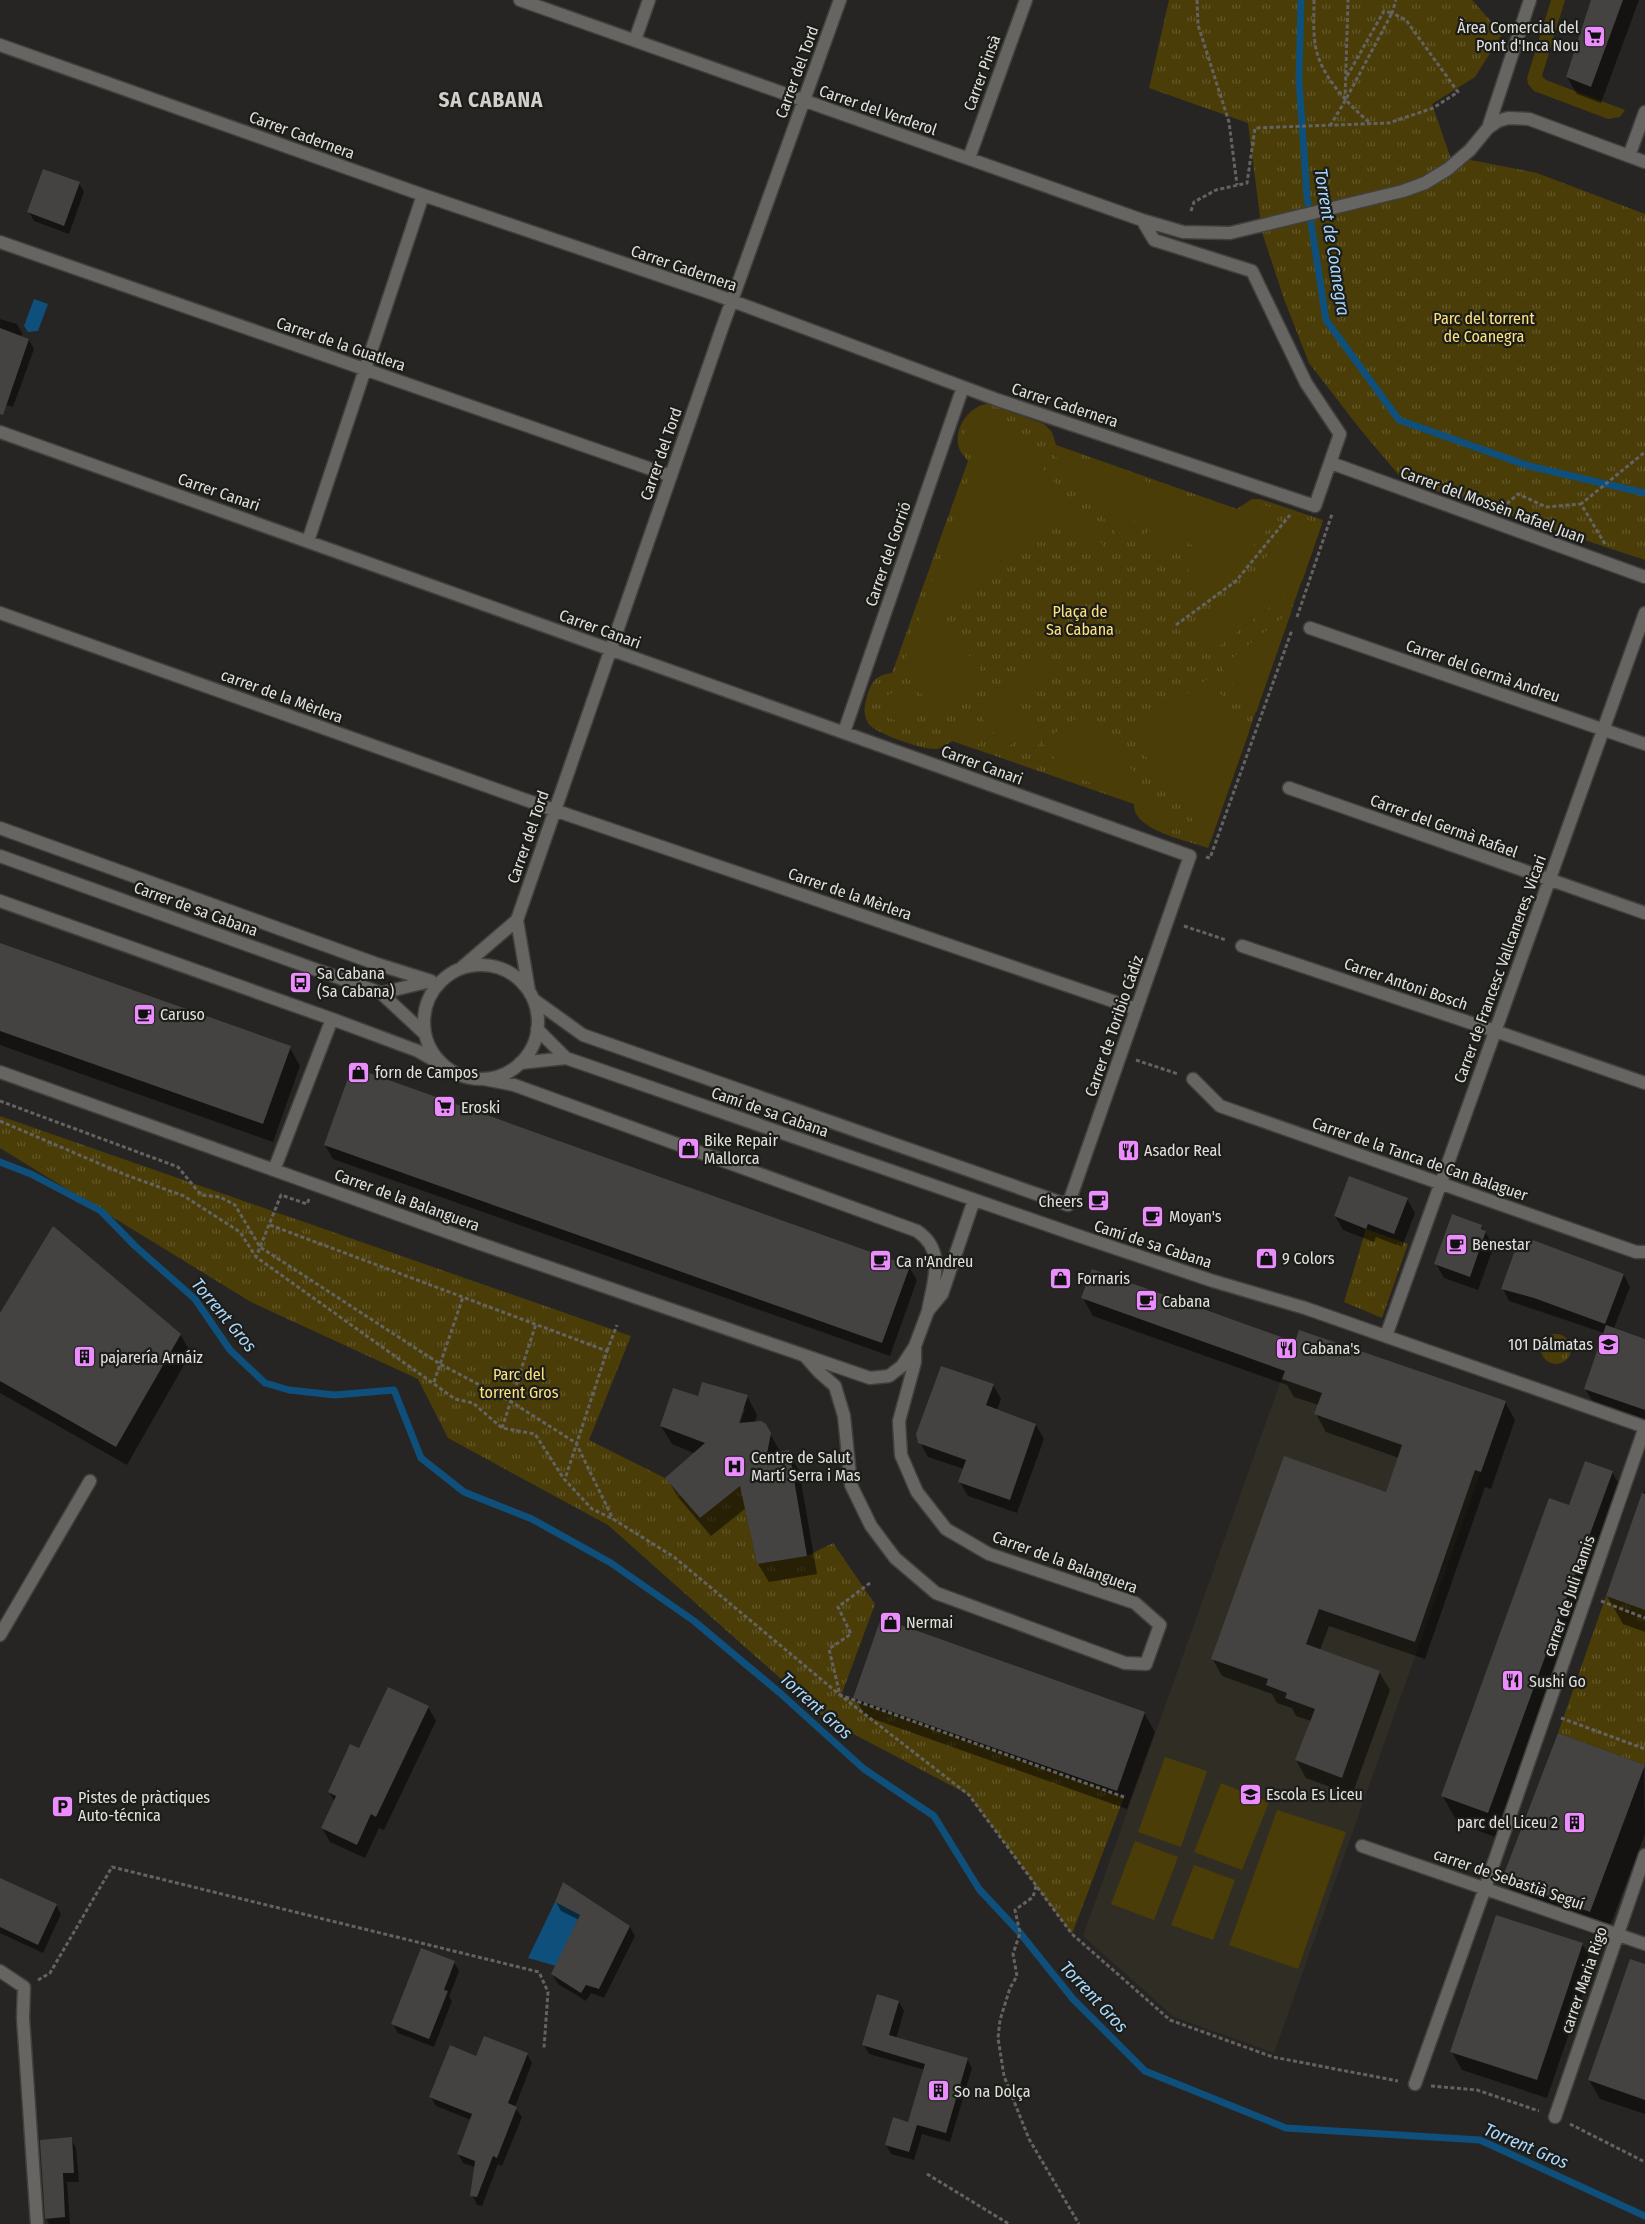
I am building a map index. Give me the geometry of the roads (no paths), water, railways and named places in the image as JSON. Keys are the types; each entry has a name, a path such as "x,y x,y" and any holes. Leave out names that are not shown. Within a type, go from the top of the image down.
{"street":[{"name":"Carrer del Verderol","path":"520,0 804,102 969,158 1142,220 1183,232 1201,234 1230,232 1403,191 1425,183 1456,163 1485,132"},
{"path":"635,40 649,0"},
{"name":"Carrer del Tord","path":"531,995 517,920 609,650 840,0"},
{"name":"Carrer Pinsà","path":"969,158 1026,0"},
{"path":"1485,132 1530,0"},
{"name":"Carrer Cadernera","path":"0,45 423,195 732,301 963,387 1315,506 1331,463"},
{"path":"1629,156 1645,112"},
{"path":"1485,132 1498,121 1508,118 1529,119 1645,162"},
{"path":"308,541 423,195"},
{"path":"1142,220 1154,240 1252,271 1306,383 1340,434 1331,463"},
{"name":"Carrer de la Guatlera","path":"0,242 671,476"},
{"name":"Carrer del Gorrió","path":"844,732 963,387"},
{"name":"Carrer Canari","path":"0,432 1190,856"},
{"name":"Carrer del Mossèn Rafael Juan","path":"1331,463 1645,577"},
{"name":"carrer de la Mèrlera","path":"0,613 554,810"},
{"name":"Carrer de Francesc Vallcaneres, Vicari","path":"1386,1336 1645,613"},
{"name":"Carrer del Germà Andreu","path":"1310,628 1645,744"},
{"name":"Carrer del Germà Rafael","path":"1289,788 1645,914"},
{"name":"Carrer de la Mèrlera","path":"554,810 1136,1010"},
{"path":"0,828 377,964 437,980"},
{"name":"Carrer de sa Cabana","path":"0,856 381,993 425,1034"},
{"name":"Carrer de Toribio Cádiz","path":"531,995 582,1035 1068,1205 1190,856"},
{"path":"0,901 332,1019 418,1052 463,1076 514,1085 917,1231 929,1239 936,1256 928,1311 915,1346"},
{"path":"460,969 517,920"},
{"name":"Carrer Antoni Bosch","path":"1242,946 1496,1030 1645,1083"},
{"path":"381,993 437,980 460,969 480,965 499,968 516,977 531,995 536,1010 537,1029 532,1047 520,1063 503,1074 484,1079"},
{"path":"437,980 430,994 424,1014 425,1034 432,1053 446,1067"},
{"path":"274,1170 332,1019"},
{"path":"537,1029 566,1058"},
{"path":"520,1063 566,1058"},
{"name":"Camí de sa Cabana","path":"566,1058 1213,1281 1305,1308 1645,1427"},
{"name":"Carrer de la Balanguera","path":"0,1072 478,1243 870,1378 890,1376 902,1366 915,1346"},
{"name":"Carrer de la Tanca de Can Balaguer","path":"1193,1079 1220,1106 1636,1252 1645,1252"},
{"path":"928,1311 942,1294 974,1200"},
{"name":"Carrer de la Balanguera","path":"804,1354 819,1372 835,1386 844,1416 851,1485 870,1526 895,1558 936,1593 1125,1663 1146,1664 1160,1625 1135,1603 989,1554 946,1529 917,1492 901,1455 899,1421 915,1362 915,1346"},
{"name":"carrer de Juli Ramis","path":"1415,2084 1645,1427"},
{"path":"0,1635 90,1481"},
{"name":"carrer de Sebastià Seguí","path":"1362,1846 1645,1944"},
{"name":"carrer Maria Rigo","path":"1555,2117 1616,1934 1645,1855"},
{"path":"0,1971 24,1987 23,2018 37,2224"}],"water":[{"path":"34,299 48,304 38,331 28,332 24,326"},
{"path":"555,1902 580,1915 556,1966 528,1958"}],"waterway":[{"name":"Torrent de Coanegra","path":"1301,0 1299,80 1307,197 1326,320 1399,420 1529,466 1645,493"},
{"name":"Torrent Gros","path":"0,1162 31,1174 101,1211 135,1246 195,1299 230,1350 265,1383 289,1390 335,1395 394,1390 421,1458 464,1492 532,1519 611,1563 694,1621 780,1693 864,1769 934,1816 979,1889 1020,1933 1073,1999 1145,2071 1286,2128 1480,2140 1645,2216"}],"place":[{"name":"Àrea Comercial del Pont d'Inca Nou","path":"1595,36"},
{"name":"Sa Cabana (Sa Cabana)","path":"301,982"},
{"name":"Caruso","path":"144,1014"},
{"name":"forn de Campos","path":"359,1072"},
{"name":"Eroski","path":"445,1107"},
{"name":"Bike Repair Mallorca","path":"688,1149"},
{"name":"Asador Real","path":"1128,1150"},
{"name":"Cheers","path":"1099,1201"},
{"name":"Moyan's","path":"1153,1216"},
{"name":"Benestar","path":"1456,1244"},
{"name":"9 Colors","path":"1266,1258"},
{"name":"Ca n'Andreu","path":"880,1261"},
{"name":"Fornaris","path":"1061,1278"},
{"name":"Cabana","path":"1146,1301"},
{"name":"101 Dálmatas","path":"1609,1344"},
{"name":"Cabana's","path":"1286,1348"},
{"name":"pajarería Arnáiz","path":"84,1357"},
{"name":"Centre de Salut Martí Serra i Mas","path":"735,1466"},
{"name":"Nermai","path":"890,1622"},
{"name":"Sushi Go","path":"1513,1681"},
{"name":"Escola Es Liceu","path":"1250,1794"},
{"name":"Pistes de pràctiques Auto-técnica","path":"62,1806"},
{"name":"parc del Liceu 2","path":"1574,1822"},
{"name":"So na Dolça","path":"938,2091"}],"district":[{"name":"SA CABANA","path":"491,100"}],"park label":[{"name":"Parc del torrent de Coanegra","path":"1484,327"},
{"name":"Plaça de Sa Cabana","path":"1080,620"},
{"name":"Parc del torrent Gros","path":"519,1383"}]}
